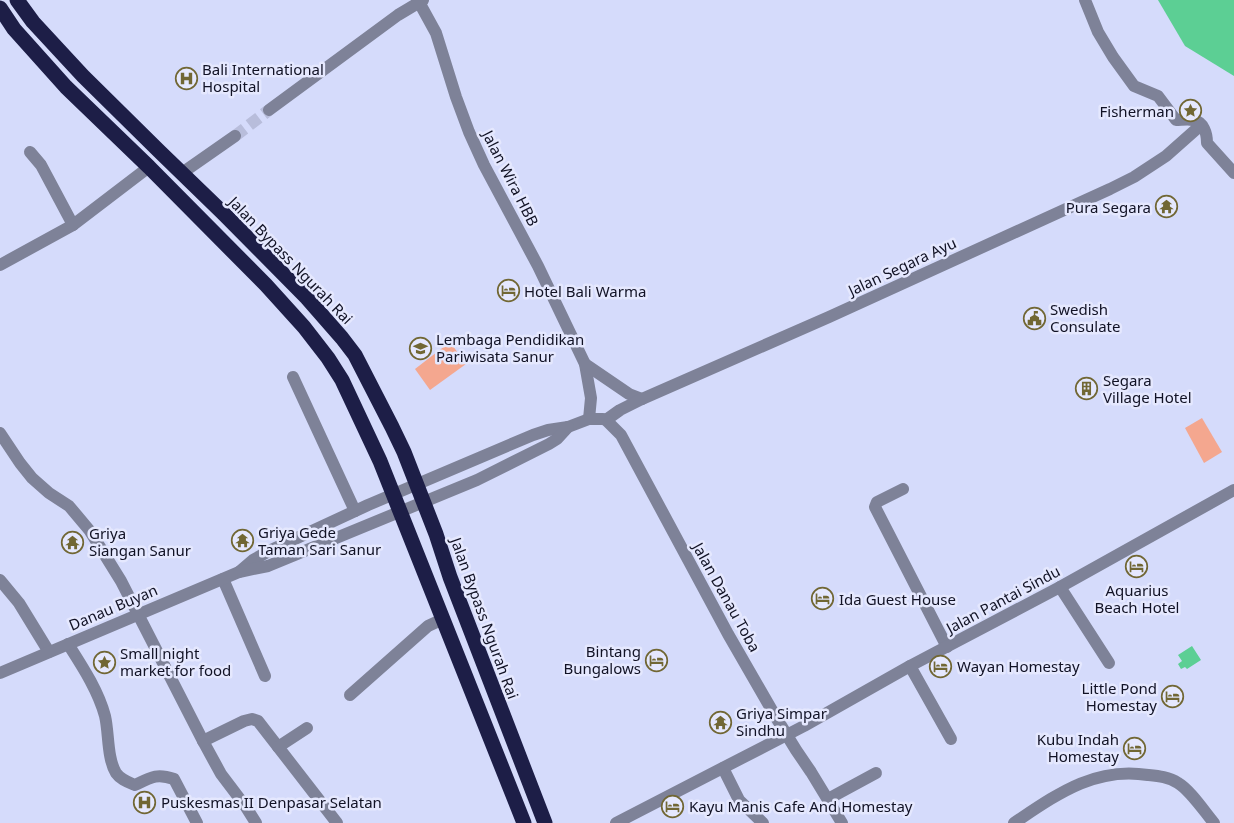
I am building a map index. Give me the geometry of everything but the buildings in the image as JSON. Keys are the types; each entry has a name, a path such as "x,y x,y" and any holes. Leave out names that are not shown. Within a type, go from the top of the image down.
{"highway":[{"name":"Jalan Bypass Ngurah Rai","path":"17,0 33,22 64,56 281,271 322,314 355,355 392,427 417,484 450,577 545,823"},
{"path":"0,8 14,28 66,87 149,167 266,285 304,327 328,358 342,380 378,454 524,823"},
{"path":"266,285 281,271"}],"street":[{"path":"1085,0 1098,32 1134,86 1158,96 1176,120 1194,120 1202,125 1206,133 1207,144 1234,173"},
{"path":"269,110 390,20 421,1"},
{"name":"Jalan Wira HBB","path":"421,1 436,33 469,132 484,165 538,266 585,364 591,398 590,419"},
{"name":"Jalan Segara Ayu","path":"606,420 620,410 642,399 838,314 1110,189 1134,177 1166,156 1202,125"},
{"path":"182,174 234,136"},
{"path":"30,152 41,165 73,225"},
{"path":"0,265 73,225 149,167"},
{"path":"585,364 629,394 642,399"},
{"path":"293,377 356,511"},
{"path":"394,494 533,435 548,430 568,428 590,419 606,420"},
{"name":"Jalan Danau Toba","path":"606,420 621,435 728,634 786,735 812,772 842,823"},
{"path":"400,512 476,480 549,444 568,428"},
{"path":"0,435 32,478 49,493 69,506 90,530 121,581 221,774 256,823"},
{"path":"903,489 877,502 875,507 947,647"},
{"name":"Jalan Pantai Sindu","path":"616,823 786,735 910,666 1060,587 1234,490"},
{"name":"Danau Buyan","path":"239,572 269,550 394,494"},
{"name":"Danau Buyan","path":"0,673 239,572 268,566 400,512"},
{"path":"223,579 265,676"},
{"path":"0,580 19,603 49,652"},
{"path":"1060,587 1109,663"},
{"path":"350,695 428,626 443,619"},
{"path":"68,644 86,674 100,704 104,716 111,759 120,779 135,785 152,776 164,776 174,779 197,823"},
{"path":"910,666 951,739"},
{"path":"203,741 244,721 252,719 258,721 263,725 337,823"},
{"path":"278,747 307,728"},
{"path":"723,768 739,800 763,823"},
{"path":"828,799 876,773"},
{"path":"1014,823 1078,784 1092,779 1125,774 1165,777 1178,782 1214,823"}],"shaded area":[{"path":"1158,0 1234,0 1234,76 1185,46"},
{"path":"450,342 466,364 430,390 415,369"},
{"path":"1202,418 1222,452 1204,463 1185,428"},
{"path":"1192,646 1201,660 1187,669 1185,667 1181,669 1178,664 1182,661 1178,655"}],"tunnel":[{"path":"235,136 269,110"}],"place":[{"name":"Bali International Hospital","path":"186,78"},
{"name":"Fisherman","path":"1190,111"},
{"name":"Pura Segara","path":"1167,207"},
{"name":"Hotel Bali Warma","path":"508,291"},
{"name":"Swedish Consulate","path":"1034,318"},
{"name":"Lembaga Pendidikan Pariwisata Sanur","path":"420,348"},
{"name":"Segara Village Hotel","path":"1087,389"},
{"name":"Griya Gede Taman Sari Sanur","path":"242,541"},
{"name":"Griya Siangan Sanur","path":"73,542"},
{"name":"Aquarius Beach Hotel","path":"1137,567"},
{"name":"Ida Guest House","path":"823,599"},
{"name":"Bintang Bungalows","path":"657,660"},
{"name":"Small night market for food","path":"104,662"},
{"name":"Wayan Homestay","path":"941,666"},
{"name":"Little Pond Homestay","path":"1173,697"},
{"name":"Griya Simpar Sindhu","path":"720,722"},
{"name":"Kubu Indah Homestay","path":"1135,748"},
{"name":"Puskesmas II Denpasar Selatan","path":"145,802"},
{"name":"Kayu Manis Cafe And Homestay","path":"673,806"}]}
